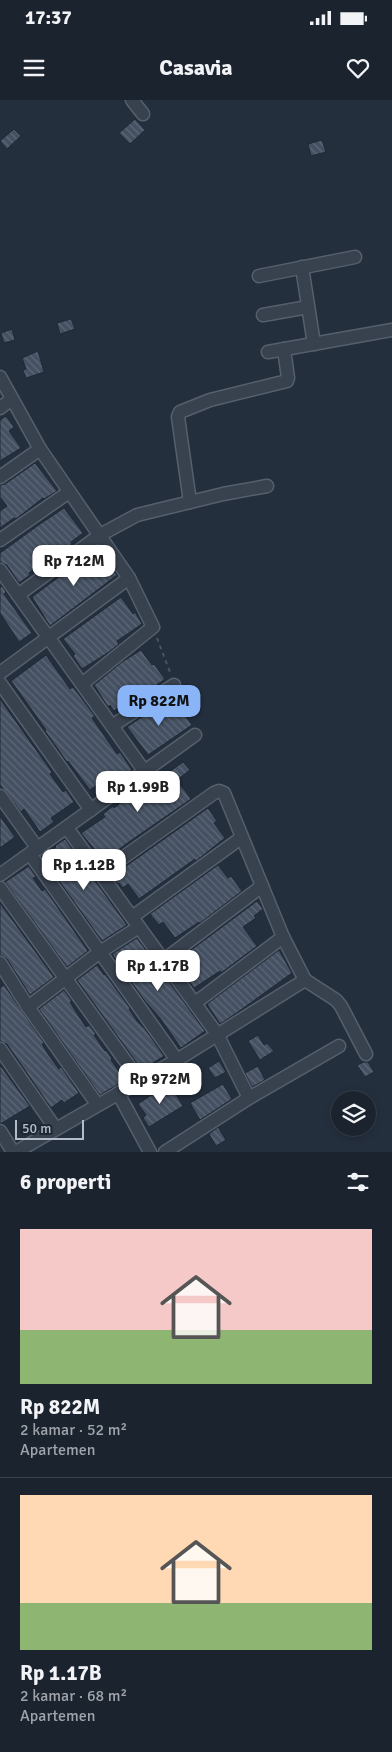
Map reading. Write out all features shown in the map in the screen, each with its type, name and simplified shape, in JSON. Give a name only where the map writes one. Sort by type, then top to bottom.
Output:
[{"type":"street","points":[[132,100],[143,114]]},
{"type":"street","points":[[258,276],[355,257]]},
{"type":"street","points":[[302,268],[314,344]]},
{"type":"street","points":[[262,315],[308,307]]},
{"type":"street","points":[[268,352],[392,330]]},
{"type":"street","points":[[190,502],[178,417],[180,412],[210,400],[287,381],[284,349]]},
{"type":"street","points":[[0,377],[40,449],[129,578],[153,627],[82,684]]},
{"type":"street","points":[[0,408],[12,399]]},
{"type":"street","points":[[0,477],[40,449]]},
{"type":"street","points":[[18,596],[100,535],[137,515],[267,486]]},
{"type":"street","points":[[0,540],[69,492]]},
{"type":"street","points":[[0,570],[145,772]]},
{"type":"street","points":[[0,673],[129,578]]},
{"type":"street","points":[[0,683],[91,810]]},
{"type":"street","points":[[112,726],[174,684]]},
{"type":"street","points":[[0,875],[195,735]]},
{"type":"street","points":[[100,874],[214,793],[219,791],[224,793],[283,937],[305,980],[342,1006],[366,1054]]},
{"type":"street","points":[[0,796],[34,852],[100,952],[177,1060]]},
{"type":"street","points":[[67,828],[217,1034],[248,1098]]},
{"type":"street","points":[[28,1007],[242,838]]},
{"type":"street","points":[[164,960],[262,886]]},
{"type":"street","points":[[0,888],[140,1080]]},
{"type":"street","points":[[195,1003],[283,937]]},
{"type":"street","points":[[0,963],[28,1007],[97,1104]]},
{"type":"street","points":[[0,1131],[15,1152],[177,1060],[305,980]]},
{"type":"street","points":[[165,1152],[248,1098],[338,1046]]},
{"type":"street","points":[[0,1048],[56,1128]]},
{"type":"street","points":[[118,1093],[150,1152]]},
{"type":"path","points":[[153,627],[174,684]]},
{"type":"building","points":[[135,119],[145,130],[130,144],[119,133]]},
{"type":"building","points":[[14,129],[21,136],[7,149],[0,141]]},
{"type":"building","points":[[322,140],[326,152],[311,156],[308,144]]},
{"type":"building","points":[[71,319],[75,329],[60,334],[57,323]]},
{"type":"building","points":[[12,329],[15,340],[4,343],[1,333]]},
{"type":"building","points":[[38,351],[44,372],[26,378],[23,370],[26,369],[22,358]]},
{"type":"building","points":[[6,416],[14,427],[9,431],[21,448],[0,461],[0,420]]},
{"type":"building","points":[[35,463],[57,491],[43,498],[16,519],[14,518],[0,528],[0,511],[7,506],[0,497],[0,485],[5,484]]},
{"type":"building","points":[[64,508],[83,533],[71,542],[72,544],[42,563],[19,583],[7,565],[0,562],[0,553]]},
{"type":"building","points":[[95,550],[106,564],[108,562],[117,575],[50,626],[32,597]]},
{"type":"building","points":[[2,586],[6,592],[4,594],[32,633],[19,642],[0,613],[0,588]]},
{"type":"building","points":[[121,597],[133,614],[135,612],[142,624],[117,641],[119,644],[109,652],[82,669],[73,656],[75,654],[63,639]]},
{"type":"building","points":[[141,650],[165,679],[151,689],[150,686],[126,705],[125,703],[114,711],[110,705],[108,707],[94,685],[122,662]]},
{"type":"building","points":[[46,655],[70,689],[73,687],[95,716],[92,718],[117,754],[120,752],[132,770],[114,783],[109,777],[90,790],[67,762],[11,681]]},
{"type":"building","points":[[0,699],[52,772],[50,774],[63,792],[66,790],[74,802],[51,818],[54,822],[40,832],[24,809],[21,812],[0,785]]},
{"type":"building","points":[[165,701],[175,715],[182,710],[192,725],[148,755],[127,727]]},
{"type":"building","points":[[183,762],[190,770],[177,780],[191,799],[104,861],[81,833],[105,817],[103,814],[113,806],[114,808],[128,797],[129,799]]},
{"type":"building","points":[[208,808],[217,821],[214,823],[225,838],[196,861],[195,859],[139,899],[128,884],[123,888],[118,884],[112,876]]},
{"type":"building","points":[[0,816],[15,837],[0,848]]},
{"type":"building","points":[[65,839],[127,925],[102,941],[42,857]]},
{"type":"building","points":[[218,865],[228,878],[231,876],[242,891],[200,923],[175,938],[163,922],[159,925],[150,914]]},
{"type":"building","points":[[29,866],[36,877],[33,878],[42,891],[45,889],[88,951],[67,967],[5,882]]},
{"type":"building","points":[[257,901],[263,909],[254,916],[256,918],[243,927],[257,946],[221,973],[220,971],[194,988],[175,962]]},
{"type":"building","points":[[0,903],[54,977],[30,995],[7,959],[0,955]]},
{"type":"building","points":[[137,938],[205,1031],[181,1048],[112,954]]},
{"type":"building","points":[[279,950],[292,973],[220,1024],[207,1004]]},
{"type":"building","points":[[97,965],[164,1056],[142,1070],[77,980]]},
{"type":"building","points":[[4,985],[44,1043],[42,1044],[48,1054],[59,1069],[61,1067],[79,1093],[64,1103],[62,1100],[51,1108],[7,1044],[0,1041],[0,988]]},
{"type":"building","points":[[64,990],[86,1027],[89,1025],[96,1034],[94,1035],[125,1080],[100,1095],[39,1009]]},
{"type":"building","points":[[258,1035],[264,1045],[267,1043],[274,1051],[260,1060],[248,1041]]},
{"type":"building","points":[[219,1061],[226,1072],[215,1078],[208,1068]]},
{"type":"building","points":[[368,1062],[374,1072],[365,1077],[357,1065]]},
{"type":"building","points":[[0,1065],[30,1106],[2,1123],[0,1123]]},
{"type":"building","points":[[258,1066],[265,1080],[252,1087],[245,1073]]},
{"type":"building","points":[[169,1083],[183,1106],[149,1127],[143,1118],[146,1115],[138,1104]]},
{"type":"building","points":[[223,1084],[232,1099],[200,1120],[190,1103]]},
{"type":"building","points":[[218,1127],[226,1140],[216,1146],[209,1134]]}]
